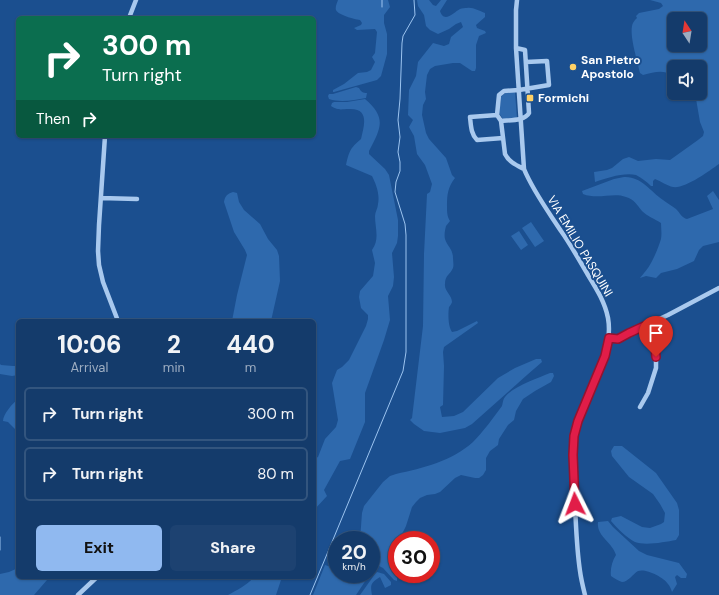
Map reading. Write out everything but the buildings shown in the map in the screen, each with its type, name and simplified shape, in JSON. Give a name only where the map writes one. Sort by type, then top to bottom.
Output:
[{"type":"street","points":[[131,16],[136,0]]},
{"type":"street","name":"VIA EMILIO PASQUINI","points":[[517,0],[516,48],[524,169],[539,199],[562,233],[602,300],[608,317],[609,338],[605,356],[578,421],[573,447],[576,532],[580,570],[585,595]]},
{"type":"street","points":[[501,121],[520,119],[528,116],[529,113],[525,50],[516,48]]},
{"type":"street","points":[[524,169],[513,164],[507,159],[501,121],[497,115],[500,95],[504,91],[519,90],[549,84],[547,61],[526,62]]},
{"type":"street","points":[[497,115],[470,117],[472,134],[478,140],[503,138]]},
{"type":"street","points":[[105,138],[98,251],[103,282],[117,319]]},
{"type":"street","points":[[101,198],[137,199]]},
{"type":"street","points":[[609,338],[618,339],[698,300],[719,288]]},
{"type":"street","points":[[640,408],[648,393],[656,368],[653,330],[651,323]]},
{"type":"street","points":[[78,595],[96,579]]},
{"type":"shaded area","points":[[338,0],[388,0],[390,7],[384,15],[384,23],[387,34],[387,54],[381,76],[377,80],[333,92],[333,90],[344,84],[358,73],[371,70],[375,62],[372,57],[375,53],[377,32],[375,29],[357,30],[354,28],[362,23],[360,20],[337,12],[336,8]]},
{"type":"shaded area","points":[[417,0],[429,0],[436,6],[441,0],[447,0],[440,11],[444,17],[447,17],[464,8],[472,8],[485,13],[485,17],[476,25],[477,28],[485,31],[486,33],[479,36],[476,45],[475,71],[472,71],[460,63],[435,66],[430,69],[427,75],[425,92],[426,99],[423,105],[422,115],[426,133],[429,139],[446,158],[452,175],[455,178],[449,188],[447,212],[450,221],[446,226],[445,234],[446,241],[453,255],[453,268],[445,281],[446,289],[452,302],[449,307],[450,327],[452,332],[477,321],[478,323],[444,347],[443,405],[440,407],[442,417],[454,416],[463,412],[498,378],[515,368],[536,359],[541,359],[542,362],[472,424],[465,428],[440,433],[424,431],[410,420],[412,418],[423,326],[427,194],[430,192],[432,184],[425,165],[417,154],[414,136],[409,127],[413,120],[408,115],[409,90],[416,76],[418,62],[433,43],[444,46],[449,44],[451,37],[463,27],[461,22],[438,34],[430,30],[426,26],[424,15],[418,6]]},
{"type":"shaded area","points":[[650,0],[719,0],[719,164],[697,179],[678,187],[673,187],[655,179],[653,181],[653,186],[651,186],[640,177],[632,174],[616,176],[595,182],[594,172],[612,168],[623,159],[629,157],[638,161],[656,159],[670,160],[703,136],[704,132],[700,122],[696,100],[707,100],[707,60],[667,60],[667,72],[655,72],[643,75],[640,73],[632,40],[633,23],[639,13],[659,9],[663,6],[661,3]]},
{"type":"shaded area","points":[[356,87],[362,92],[367,93],[366,98],[343,101],[329,99],[329,94]]},
{"type":"shaded area","points":[[515,92],[517,118],[503,119],[499,113],[501,97],[505,93]]},
{"type":"shaded area","points":[[365,99],[377,112],[380,124],[377,136],[369,151],[369,154],[385,169],[389,175],[398,220],[398,236],[397,243],[392,253],[394,277],[393,286],[388,296],[390,320],[365,393],[365,422],[350,459],[340,461],[324,490],[327,496],[316,508],[316,458],[318,457],[325,439],[336,427],[338,420],[332,383],[337,370],[349,360],[366,326],[368,315],[361,308],[359,297],[360,291],[373,276],[375,263],[372,250],[376,242],[375,213],[378,206],[378,197],[375,182],[372,176],[346,165],[350,150],[361,139],[364,124],[363,115],[356,109],[338,109],[331,106],[334,102],[347,102]]},
{"type":"shaded area","points":[[630,177],[640,181],[687,219],[713,209],[707,196],[713,191],[719,200],[719,242],[703,246],[699,250],[694,261],[677,269],[661,273],[656,278],[646,276],[640,278],[649,266],[658,248],[661,239],[661,223],[644,213],[635,202],[629,198],[616,195],[589,196],[583,194],[582,191],[614,179]]},
{"type":"shaded area","points":[[233,192],[237,193],[239,202],[244,210],[260,224],[268,239],[277,250],[279,256],[280,281],[271,319],[232,319],[247,255],[234,232],[224,202],[225,198]]},
{"type":"shaded area","points":[[531,222],[544,241],[535,247],[522,228]]},
{"type":"shaded area","points":[[519,231],[528,245],[521,250],[511,236]]},
{"type":"shaded area","points":[[0,364],[16,366],[16,375],[0,374]]},
{"type":"shaded area","points":[[550,373],[553,373],[554,376],[551,382],[523,399],[516,411],[514,420],[508,425],[499,439],[498,445],[490,451],[486,458],[486,470],[483,475],[479,478],[475,478],[461,475],[455,478],[440,492],[420,498],[412,507],[404,531],[388,531],[388,573],[380,566],[380,531],[361,531],[364,506],[383,482],[390,476],[437,463],[465,449],[481,434],[502,406],[508,393],[526,383]]},
{"type":"shaded area","points":[[16,401],[16,430],[8,422],[3,421],[6,412]]},
{"type":"shaded area","points":[[614,446],[622,446],[656,473],[677,503],[679,510],[679,535],[676,540],[649,544],[635,542],[622,533],[611,521],[612,518],[621,516],[642,527],[650,528],[664,522],[665,513],[653,494],[629,477],[612,456],[611,451]]},
{"type":"shaded area","points":[[608,521],[639,551],[647,555],[679,563],[687,574],[686,578],[681,578],[677,575],[675,577],[677,584],[672,592],[666,581],[645,571],[638,571],[624,582],[611,576],[613,560],[616,555],[598,527],[598,522]]},
{"type":"shaded area","points":[[325,565],[328,566],[328,583],[364,583],[356,595],[313,595]]},
{"type":"shaded area","points":[[16,569],[16,579],[48,579],[34,595],[0,595],[0,574]]},
{"type":"shaded area","points":[[380,573],[384,574],[388,579],[388,583],[391,583],[391,585],[385,588],[380,577]]},
{"type":"shaded area","points":[[281,579],[276,595],[228,595],[251,580]]},
{"type":"shaded area","points":[[369,583],[373,583],[371,588],[372,595],[360,595]]},
{"type":"waterway","points":[[382,0],[382,7]]},
{"type":"waterway","points":[[310,595],[403,371],[406,352],[406,235],[405,224],[395,192],[396,182],[400,171],[398,152],[400,137],[398,120],[402,43],[403,36],[415,15],[414,0]]},
{"type":"waterway","points":[[0,537],[0,550]]},
{"type":"place","name":"San Pietro Apostolo","points":[[573,67]]},
{"type":"place","name":"Formichi","points":[[530,98]]},
{"type":"route","points":[[575,504],[573,455],[574,436],[578,421],[605,356],[609,338],[621,338],[651,323],[656,357]]}]
